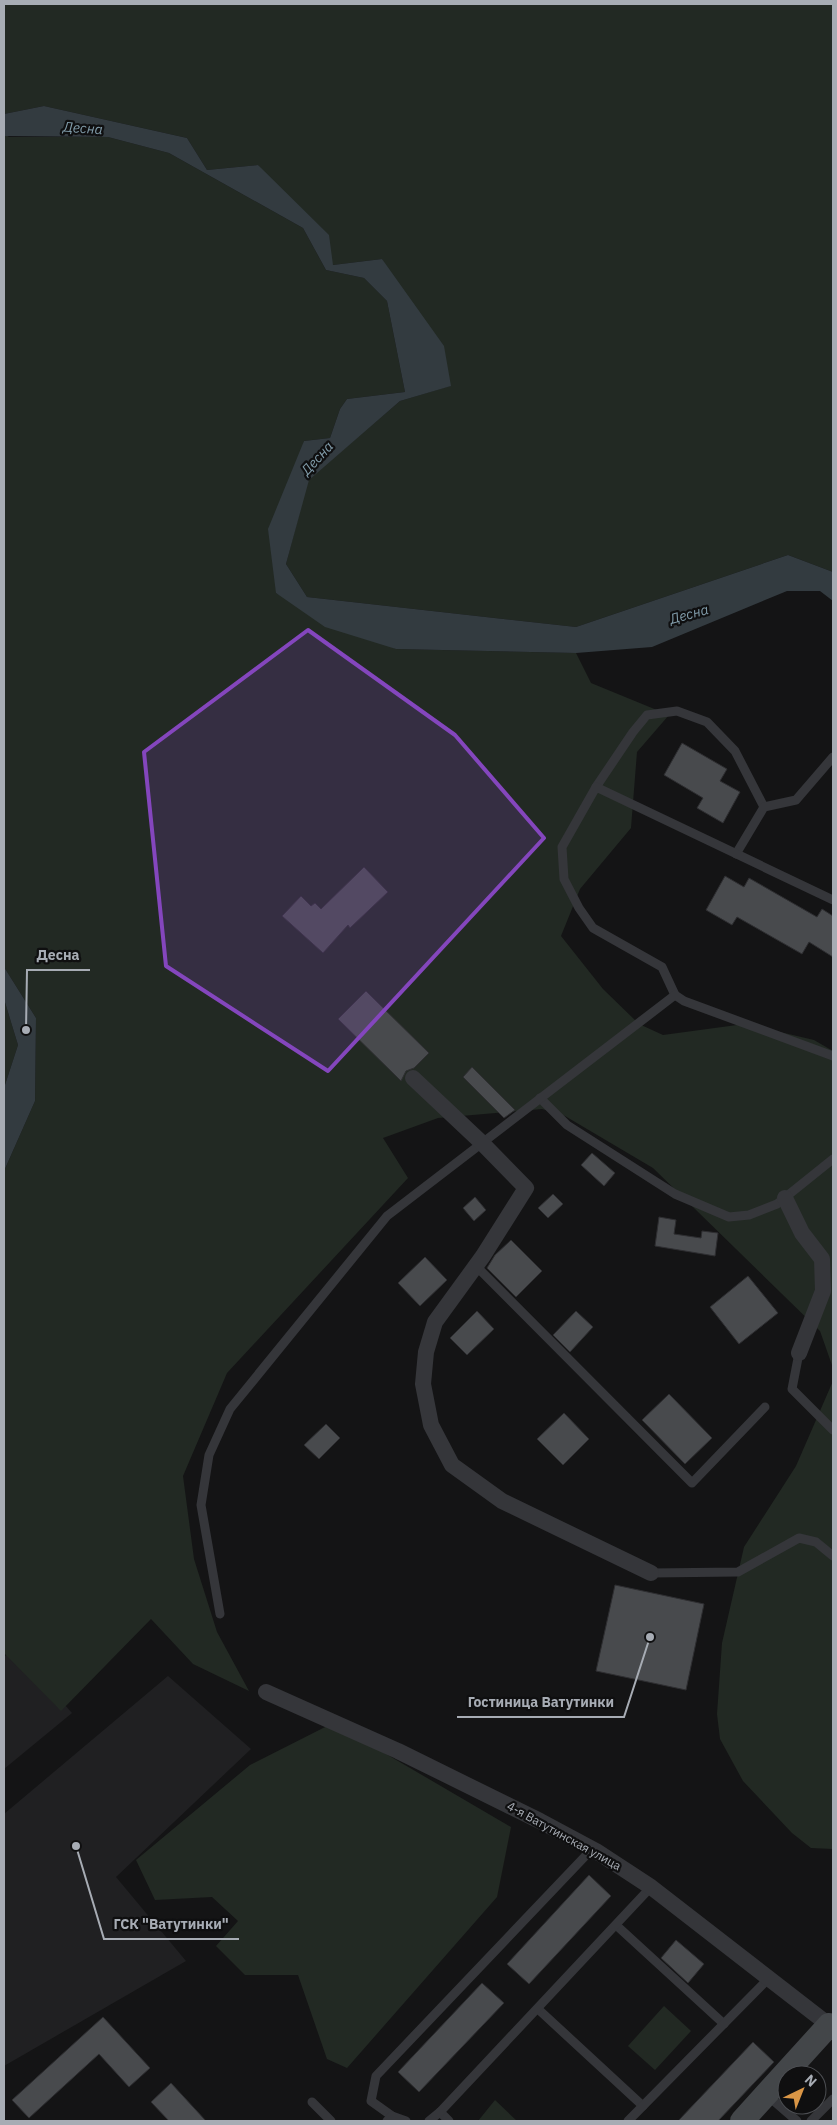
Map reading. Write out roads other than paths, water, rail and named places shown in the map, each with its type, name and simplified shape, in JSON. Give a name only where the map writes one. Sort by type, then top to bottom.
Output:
[{"type":"street","points":[[413,1078],[482,1143],[526,1188],[476,1266],[435,1322],[426,1352],[423,1384],[431,1425],[452,1465],[502,1501],[652,1573]]},
{"type":"street","points":[[785,1198],[802,1233],[822,1259],[823,1291],[799,1353]]},
{"type":"street","name":"4-я Ватутинская улица","points":[[266,1692],[398,1751],[540,1821],[592,1849],[651,1887],[831,2027]]},
{"type":"street","points":[[742,2121],[831,2027]]},
{"type":"lane","points":[[764,807],[735,751],[707,722],[678,710],[647,715],[633,732],[596,787],[562,847],[564,879],[579,908],[593,928],[662,967],[675,995],[684,1001],[833,1056]]},
{"type":"lane","points":[[736,854],[764,807],[796,800],[833,757]]},
{"type":"lane","points":[[596,787],[833,900]]},
{"type":"lane","points":[[220,1614],[202,1505],[209,1455],[230,1409],[387,1216],[675,995]]},
{"type":"lane","points":[[540,1098],[567,1126],[675,1194],[729,1217],[749,1215],[777,1204],[833,1159]]},
{"type":"lane","points":[[476,1266],[692,1483],[765,1407]]},
{"type":"lane","points":[[799,1353],[792,1388],[833,1430]]},
{"type":"lane","points":[[652,1573],[738,1572],[800,1538],[816,1542],[833,1556]]},
{"type":"lane","points":[[406,2121],[389,2119],[371,2101],[376,2076],[592,1849]]},
{"type":"lane","points":[[429,2121],[440,2112],[538,2009],[651,1887]]},
{"type":"lane","points":[[616,1925],[724,2024]]},
{"type":"lane","points":[[628,2121],[768,1979]]},
{"type":"lane","points":[[538,2009],[642,2106]]},
{"type":"lane","points":[[767,2094],[797,2121]]},
{"type":"lane","points":[[811,2121],[833,2099]]},
{"type":"lane","points":[[312,2102],[332,2121]]},
{"type":"lane","points":[[440,2112],[449,2121]]},
{"type":"water","points":[[44,106],[187,138],[207,170],[258,165],[329,235],[333,265],[382,259],[444,346],[451,386],[400,401],[309,480],[286,564],[307,597],[576,627],[788,555],[833,572],[833,601],[820,591],[787,591],[652,647],[576,653],[396,649],[325,627],[276,593],[268,529],[304,441],[330,438],[340,409],[347,399],[405,392],[387,301],[364,278],[326,270],[303,228],[169,153],[108,137],[4,136],[4,114]]},
{"type":"water","points":[[4,967],[36,1018],[35,1101],[4,1171],[4,1088],[18,1045],[4,999]]},
{"type":"place","name":"Десна","points":[[26,1030]]},
{"type":"place","name":"Гостиница Ватутинки","points":[[650,1637]]},
{"type":"place","name":"ГСК \"Ватутинки\"","points":[[76,1846]]}]
